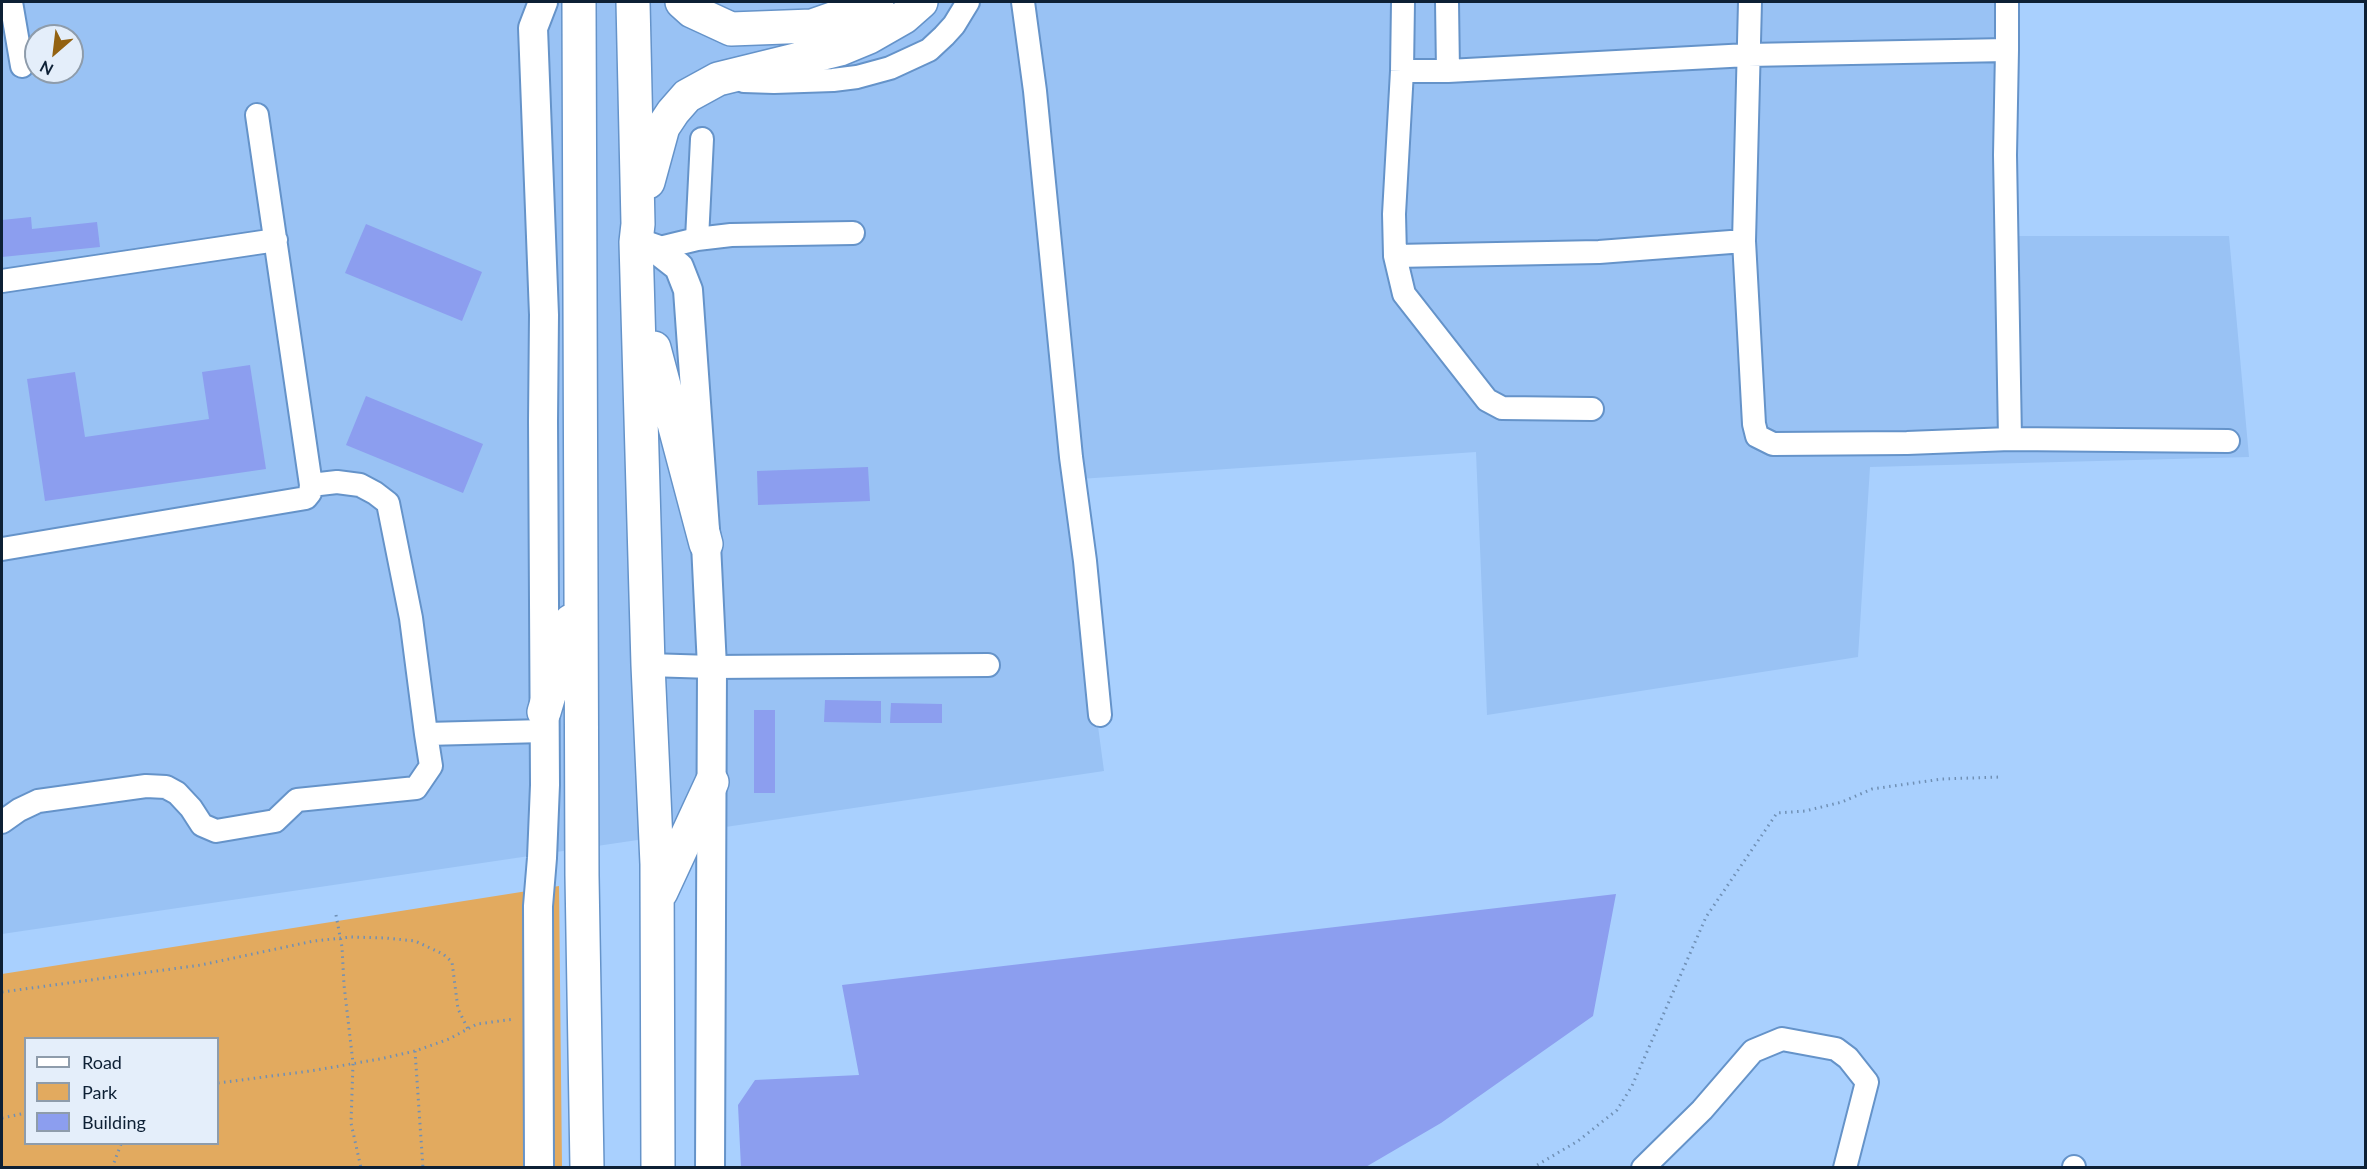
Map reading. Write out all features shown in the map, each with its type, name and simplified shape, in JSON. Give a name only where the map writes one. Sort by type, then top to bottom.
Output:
[{"type":"highway","points":[[565,2],[567,50],[579,85]]},
{"type":"highway","points":[[579,2],[580,591],[587,1167]]},
{"type":"highway","points":[[633,2],[643,238]]},
{"type":"highway","points":[[682,2],[692,11],[731,29],[812,26],[877,2]]},
{"type":"highway","points":[[658,1167],[657,864],[648,665],[639,296],[643,238],[656,147],[663,126],[673,111],[687,96],[718,79],[840,49],[887,27],[904,17],[921,2]]},
{"type":"highway","points":[[639,296],[706,544]]},
{"type":"highway","points":[[544,721],[580,591]]},
{"type":"highway","points":[[657,902],[712,782]]},
{"type":"main road","points":[[538,1167],[538,906],[542,858],[544,721],[544,315],[533,28],[543,2]]},
{"type":"main road","points":[[643,238],[679,267],[688,290],[706,544],[712,667],[710,1167]]},
{"type":"street","points":[[11,2],[21,66]]},
{"type":"street","points":[[718,79],[808,82],[876,73],[929,50],[954,25],[968,2]]},
{"type":"street","points":[[1023,2],[1035,91],[1071,457],[1085,561],[1100,715]]},
{"type":"street","points":[[1403,2],[1402,71],[1394,214],[1395,256],[1404,294],[1487,400],[1502,408],[1592,409]]},
{"type":"street","points":[[1447,2],[1448,71]]},
{"type":"street","points":[[1750,2],[1744,242],[1754,424],[1757,436],[1773,444],[1907,443],[2010,439],[2229,441]]},
{"type":"street","points":[[2007,2],[2005,155],[2010,439]]},
{"type":"street","points":[[1402,71],[1448,71],[1748,55],[2007,50]]},
{"type":"street","points":[[2,549],[306,498],[310,493],[311,485],[257,115]]},
{"type":"street","points":[[697,239],[702,139]]},
{"type":"street","points":[[643,238],[697,239],[731,235],[854,233]]},
{"type":"street","points":[[2,281],[276,240]]},
{"type":"street","points":[[1395,256],[1599,252],[1744,242]]},
{"type":"street","points":[[2,822],[38,801],[146,786],[166,787],[177,793],[192,808],[202,825],[216,831],[275,821],[297,800],[416,788],[431,766],[411,618],[388,503],[360,485],[337,482],[311,485]]},
{"type":"street","points":[[648,665],[712,667],[988,665]]},
{"type":"street","points":[[426,734],[544,721]]},
{"type":"street","points":[[1643,1167],[1702,1110],[1753,1051],[1782,1040],[1836,1049],[1848,1059],[1867,1082],[1845,1167]]},
{"type":"path","points":[[1532,1167],[1578,1141],[1617,1110],[1632,1086],[1706,917],[1777,813],[1805,811],[1842,802],[1872,789],[1942,779],[2001,777]]},
{"type":"path","points":[[336,915],[353,1063],[351,1123],[361,1167]]},
{"type":"path","points":[[2,992],[201,964],[314,941],[340,938],[386,938],[415,941],[443,954],[452,962],[458,1009],[468,1029]]},
{"type":"path","points":[[219,1083],[353,1063],[415,1051],[449,1039],[477,1024],[537,1016]]},
{"type":"path","points":[[415,1051],[423,1167]]},
{"type":"path","points":[[2,1118],[24,1113]]},
{"type":"path","points":[[112,1167],[120,1145]]},
{"type":"shaded area","points":[[2,2],[2013,2],[2016,236],[2229,236],[2249,457],[1870,467],[1858,657],[1487,715],[1476,452],[1065,480],[1104,771],[2,934]]},
{"type":"green space","points":[[559,886],[562,1167],[2,1168],[2,974]]},
{"type":"building","points":[[31,217],[32,229],[97,222],[100,247],[2,257],[2,220]]},
{"type":"building","points":[[366,224],[482,272],[462,321],[345,273]]},
{"type":"building","points":[[250,365],[266,469],[45,501],[27,379],[75,372],[85,437],[209,419],[202,372]]},
{"type":"building","points":[[366,396],[483,444],[463,493],[346,445]]},
{"type":"building","points":[[868,467],[870,501],[758,505],[757,471]]},
{"type":"building","points":[[825,700],[881,701],[881,723],[824,722]]},
{"type":"building","points":[[891,703],[942,704],[942,723],[890,723]]},
{"type":"building","points":[[754,710],[775,710],[775,793],[754,793]]},
{"type":"building","points":[[1616,894],[1593,1016],[1441,1123],[1364,1168],[741,1168],[738,1105],[755,1080],[859,1075],[842,985]]}]
